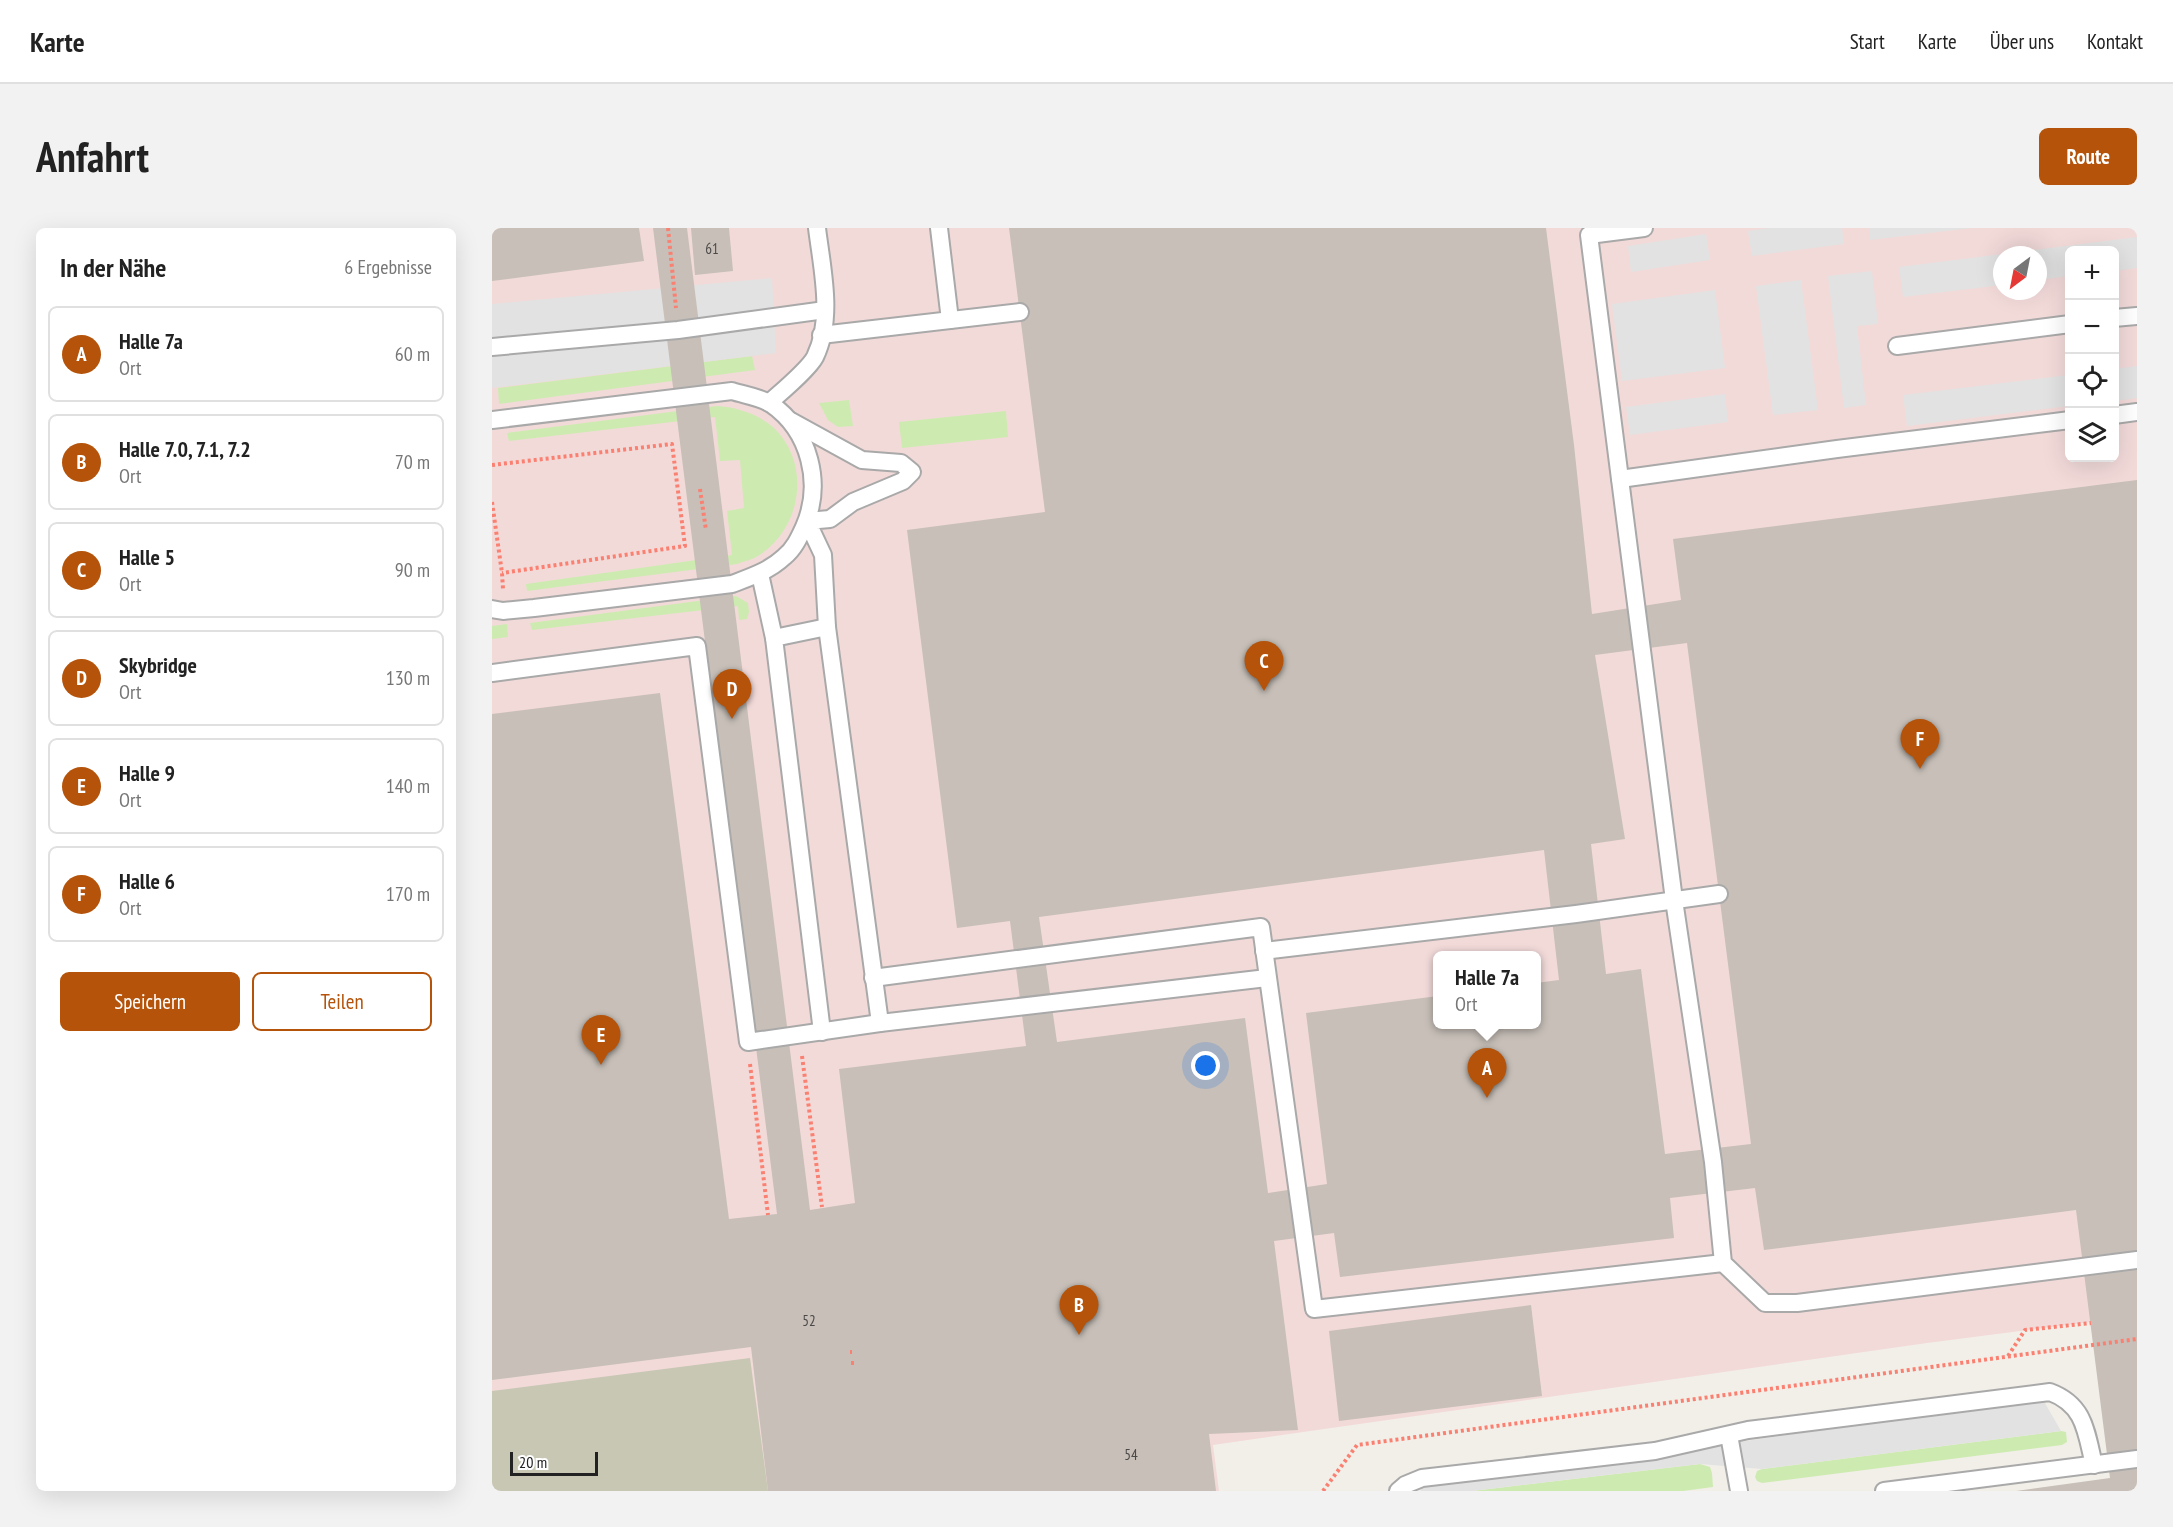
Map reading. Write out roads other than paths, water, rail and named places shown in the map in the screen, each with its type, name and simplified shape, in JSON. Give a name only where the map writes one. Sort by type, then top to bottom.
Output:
[{"type":"lane","points":[[769,403],[814,358],[821,335],[825,298],[817,228]]},
{"type":"lane","points":[[939,228],[950,320]]},
{"type":"lane","points":[[1644,228],[1589,235],[1674,900],[1713,1161],[1724,1263],[1765,1303],[1797,1303],[2137,1260]]},
{"type":"lane","points":[[492,347],[678,330],[825,310]]},
{"type":"lane","points":[[821,335],[1020,312]]},
{"type":"lane","points":[[2119,318],[2137,316]]},
{"type":"lane","points":[[1897,346],[2065,325]]},
{"type":"lane","points":[[492,420],[732,391],[769,403],[788,419],[862,460],[901,463],[912,472],[903,481],[853,502],[830,519],[807,521]]},
{"type":"lane","points":[[2119,414],[2137,412]]},
{"type":"lane","points":[[497,610],[732,584],[760,574],[786,556],[799,539],[813,503],[812,470],[803,442],[788,419]]},
{"type":"lane","points":[[1620,479],[1837,448],[2065,421]]},
{"type":"lane","points":[[807,521],[823,555],[827,627],[880,1023]]},
{"type":"lane","points":[[760,574],[774,638],[822,1032]]},
{"type":"lane","points":[[774,638],[827,627]]},
{"type":"lane","points":[[492,673],[697,646],[748,1042],[880,1023],[1267,978]]},
{"type":"lane","points":[[1264,951],[1576,914],[1719,894]]},
{"type":"lane","points":[[873,978],[1262,927],[1267,978],[1314,1309],[1724,1263]]},
{"type":"lane","points":[[1398,1491],[1405,1485],[1422,1478],[1655,1451],[1782,1426],[2050,1392],[2063,1397],[2084,1420],[2094,1465]]},
{"type":"lane","points":[[1729,1435],[1739,1491]]},
{"type":"lane","points":[[1884,1491],[2137,1459]]},
{"type":"place","name":"Halle 5","points":[[1264,691]]},
{"type":"place","name":"Skybridge","points":[[732,719]]},
{"type":"place","name":"Halle 6","points":[[1920,769]]},
{"type":"place","name":"Halle 9","points":[[601,1065]]},
{"type":"place","name":"Halle 7a","points":[[1487,1098]]},
{"type":"place","name":"Halle 7.0, 7.1, 7.2","points":[[1079,1335]]}]
